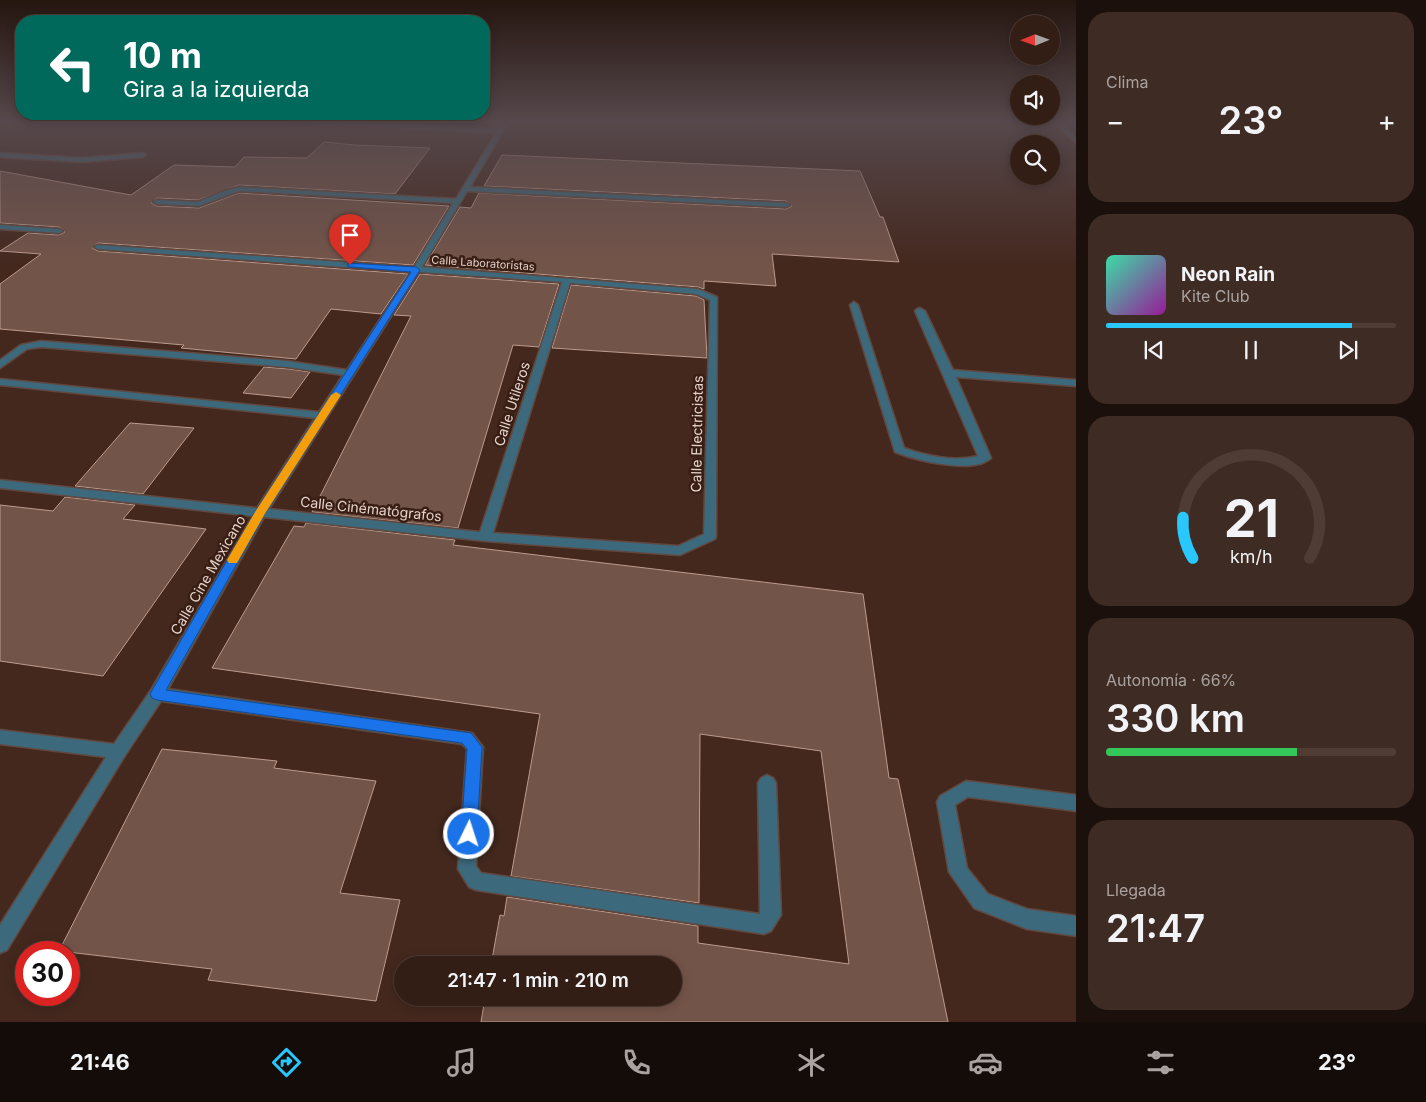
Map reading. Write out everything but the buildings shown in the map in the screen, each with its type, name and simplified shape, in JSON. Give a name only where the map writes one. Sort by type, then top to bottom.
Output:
[{"type":"street","name":"Calle Cine Mexicano","points":[[0,943],[118,752],[157,694],[261,512],[416,270],[478,169]]},
{"type":"street","points":[[157,202],[199,204],[226,192],[239,189],[786,205]]},
{"type":"street","points":[[0,227],[59,230]]},
{"type":"street","points":[[0,237],[14,228]]},
{"type":"street","name":"Calle Laboratoristas","points":[[98,247],[567,280],[698,292],[714,299]]},
{"type":"street","name":"Calle Utileros","points":[[485,537],[567,280]]},
{"type":"street","name":"Calle Electricistas","points":[[680,551],[710,536],[714,299]]},
{"type":"street","points":[[854,305],[899,450],[911,456],[978,462],[985,458],[920,311]]},
{"type":"street","points":[[0,365],[24,347],[41,344],[286,364],[349,373]]},
{"type":"street","points":[[949,373],[1076,383]]},
{"type":"street","points":[[0,382],[323,416]]},
{"type":"street","name":"Calle Cinématógrafos","points":[[0,484],[485,537],[680,551]]},
{"type":"street","points":[[157,694],[466,738],[475,747],[467,869],[476,881],[764,924],[772,915],[767,783]]},
{"type":"street","points":[[0,736],[118,752]]},
{"type":"street","points":[[1076,803],[966,789],[946,802],[958,872],[981,901],[1027,919],[1076,926]]},
{"type":"slow traffic","points":[[233,560],[261,512],[336,395]]},
{"type":"route","points":[[350,265],[416,270],[261,512],[157,694],[202,702],[466,738],[475,747],[469,834]]}]
